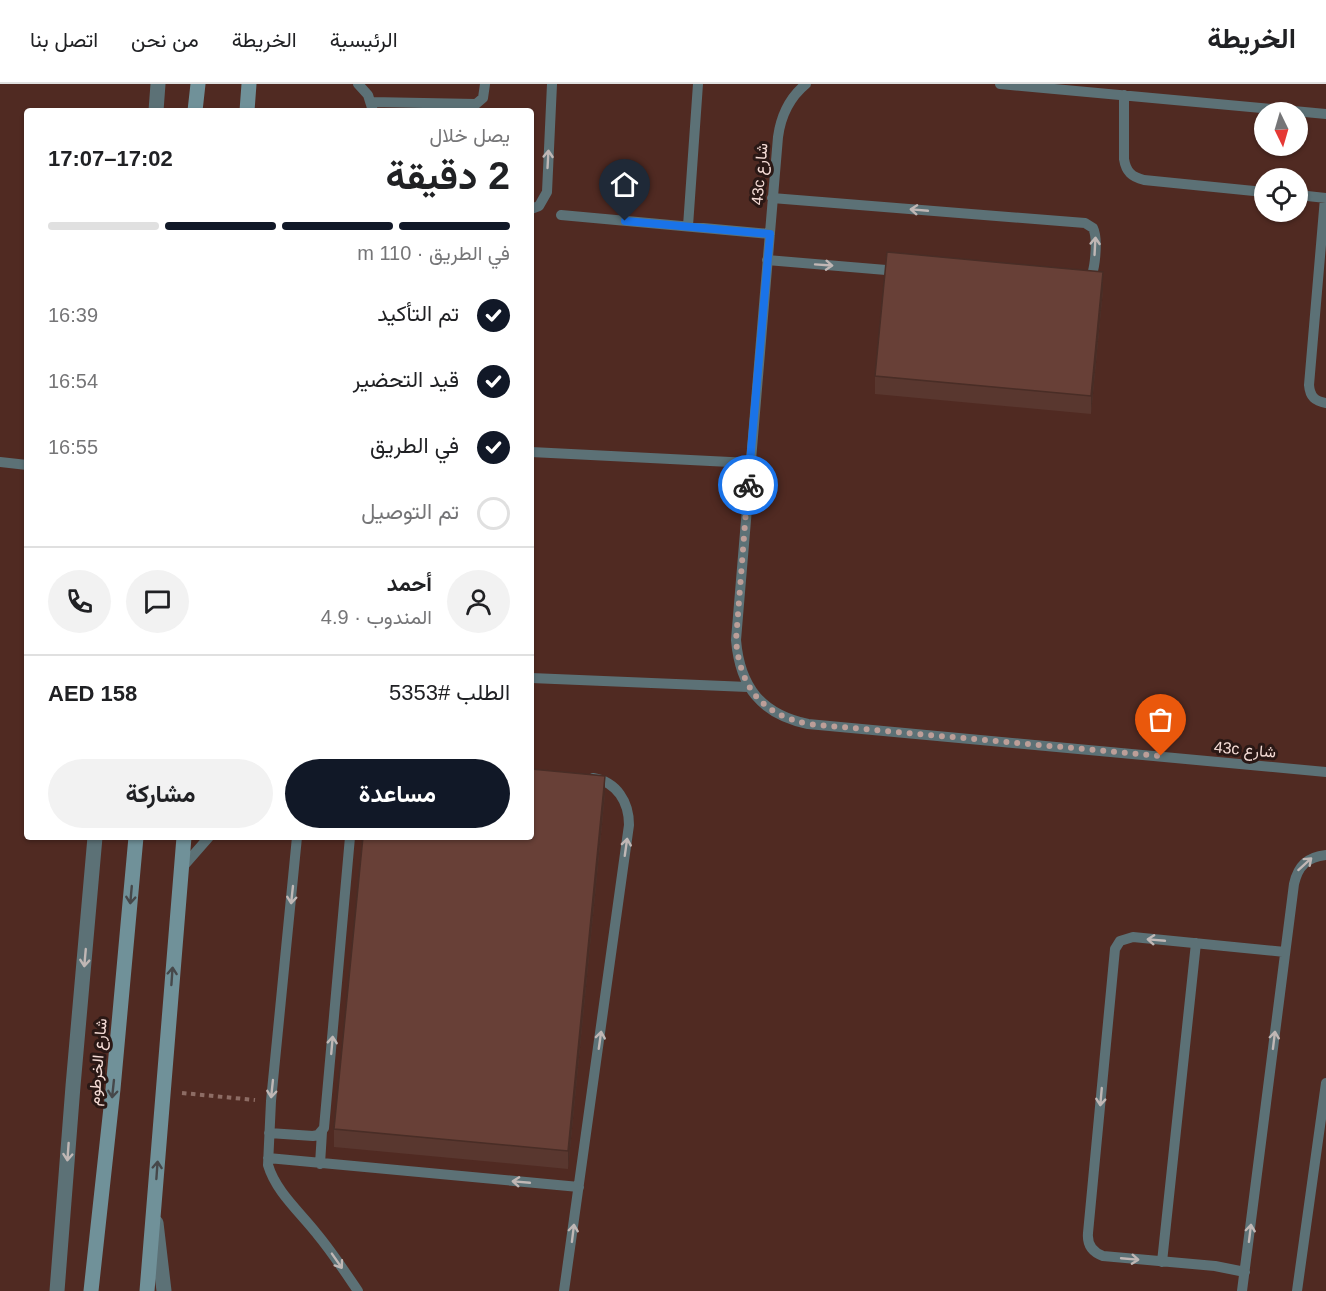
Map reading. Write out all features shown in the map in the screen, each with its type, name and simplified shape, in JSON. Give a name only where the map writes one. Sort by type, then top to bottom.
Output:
[{"type":"main road","points":[[195,108],[198,84]]},
{"type":"main road","points":[[247,108],[249,84]]},
{"type":"main road","name":"شارع الخرطوم","points":[[91,1291],[136,840]]},
{"type":"main road","points":[[147,1291],[184,840]]},
{"type":"street","points":[[156,108],[158,84]]},
{"type":"street","points":[[57,1291],[96,840]]},
{"type":"street","points":[[154,1209],[164,1291]]},
{"type":"lane","points":[[358,84],[372,106],[465,107],[480,102],[485,94],[485,84]]},
{"type":"lane","points":[[534,208],[539,206],[547,192],[552,84]]},
{"type":"lane","points":[[688,226],[698,84]]},
{"type":"lane","name":"43c شارع","points":[[806,84],[794,95],[780,122],[772,198],[736,640],[737,658],[748,687],[775,713],[808,724],[1326,771]]},
{"type":"lane","points":[[1000,84],[1326,114]]},
{"type":"lane","points":[[1124,95],[1124,159],[1129,174],[1144,180],[1254,191]]},
{"type":"lane","points":[[1308,196],[1325,198],[1309,385],[1313,397],[1317,401],[1326,403]]},
{"type":"lane","points":[[772,198],[1085,223],[1095,232],[1093,275],[1089,282],[1080,284]]},
{"type":"lane","points":[[561,215],[770,234]]},
{"type":"lane","points":[[767,261],[910,272]]},
{"type":"lane","points":[[534,454],[750,463]]},
{"type":"lane","points":[[0,462],[24,465]]},
{"type":"lane","points":[[534,678],[748,687]]},
{"type":"lane","points":[[564,1291],[629,825],[629,811],[624,798],[614,787],[602,780],[576,776]]},
{"type":"lane","points":[[180,869],[206,840]]},
{"type":"lane","points":[[297,840],[268,1158],[275,1183],[319,1235],[358,1291]]},
{"type":"lane","points":[[320,1164],[350,840]]},
{"type":"lane","points":[[1242,1291],[1297,872],[1304,862],[1315,856],[1326,855]]},
{"type":"lane","points":[[1245,1272],[1215,1266],[1102,1256],[1093,1250],[1088,1239],[1115,949],[1120,941],[1128,937],[1285,952]]},
{"type":"lane","points":[[1162,1262],[1196,943]]},
{"type":"lane","points":[[1297,1291],[1320,1166],[1326,1083]]},
{"type":"lane","points":[[269,1133],[313,1136],[322,1132]]},
{"type":"lane","points":[[268,1158],[579,1187]]},
{"type":"building","points":[[887,252],[1103,272],[1091,396],[875,376]]},
{"type":"building","points":[[534,769],[605,776],[568,1151],[334,1129],[363,840],[534,840]]},
{"type":"way so far","points":[[748,485],[736,640],[737,658],[748,687],[775,713],[808,724],[1161,756]]},
{"type":"route","points":[[625,221],[770,234],[748,485]]}]
